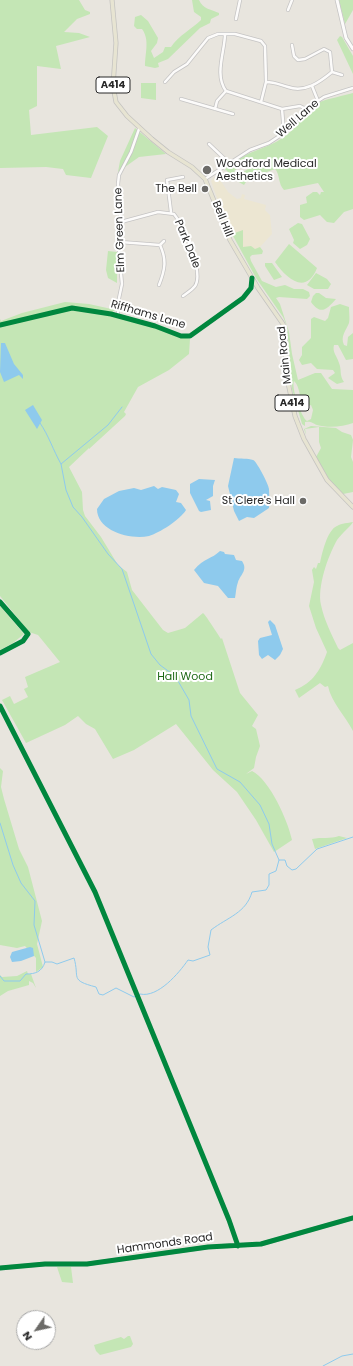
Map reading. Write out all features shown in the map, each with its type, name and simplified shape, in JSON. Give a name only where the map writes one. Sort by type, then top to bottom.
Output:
[{"type":"main road","name":"A414","points":[[112,0],[116,32],[116,57],[113,78],[114,95],[121,110],[139,128]]},
{"type":"main road","name":"Bell Hill","points":[[139,128],[168,152],[200,172],[205,179],[224,228],[258,288]]},
{"type":"main road","name":"Main Road","points":[[258,288],[283,324],[285,334],[286,373],[295,416],[304,439],[327,480],[353,507]]},
{"type":"street","points":[[236,19],[240,0]]},
{"type":"street","points":[[288,10],[292,0]]},
{"type":"street","points":[[337,0],[346,38],[353,49]]},
{"type":"street","points":[[165,82],[174,72],[187,64],[208,38],[218,34],[235,34],[264,44],[265,46],[266,82],[260,102]]},
{"type":"street","points":[[225,34],[225,44],[221,63],[222,81],[226,91]]},
{"type":"street","points":[[292,45],[294,56],[298,60],[305,59],[324,49],[330,52],[332,72]]},
{"type":"street","points":[[266,82],[275,82],[296,88],[312,86],[332,72]]},
{"type":"street","points":[[332,72],[342,75]]},
{"type":"street","points":[[312,86],[318,101]]},
{"type":"street","name":"Well Lane","points":[[205,179],[250,150],[269,144],[284,133],[306,109],[318,101],[328,96],[353,88]]},
{"type":"street","points":[[226,91],[282,109],[300,106],[306,109]]},
{"type":"street","points":[[215,109],[218,101],[226,91]]},
{"type":"street","points":[[181,99],[233,114]]},
{"type":"street","points":[[282,109],[284,133]]},
{"type":"street","name":"Elm Green Lane","points":[[118,316],[118,303],[122,284],[120,242],[121,222],[118,184],[119,175],[131,152],[139,128]]},
{"type":"street","points":[[209,144],[229,163]]},
{"type":"street","name":"Park Dale","points":[[183,177],[167,180],[171,212],[180,221],[196,263],[198,275],[195,286],[183,296]]},
{"type":"street","name":"Park Dale","points":[[121,222],[158,212],[171,212]]},
{"type":"street","points":[[160,245],[164,240]]},
{"type":"street","points":[[120,242],[160,245]]},
{"type":"street","points":[[159,285],[165,269],[165,256],[160,245]]},
{"type":"street","points":[[252,278],[252,288],[258,288]]},
{"type":"street","name":"Riffhams Lane","points":[[0,325],[72,308],[111,314],[155,326],[181,336],[190,336],[243,298],[252,288]]},
{"type":"street","points":[[111,314],[119,311]]},
{"type":"street","points":[[0,602],[28,634],[23,641],[0,653]]},
{"type":"street","name":"Hammonds Road","points":[[0,1268],[45,1264],[87,1264],[208,1248],[261,1244],[353,1218]]},
{"type":"shaded area","points":[[217,175],[228,192],[237,199],[241,198],[242,194],[245,195],[244,199],[266,205],[265,210],[270,215],[272,234],[259,248],[245,253],[231,231],[224,218],[211,181]]},
{"type":"green space","points":[[0,0],[79,0],[85,10],[90,12],[90,14],[77,19],[64,32],[79,33],[90,37],[56,46],[61,69],[37,66],[37,106],[29,110],[31,135],[97,127],[108,136],[91,178],[66,175],[63,169],[46,167],[0,168]]},
{"type":"green space","points":[[192,0],[199,0],[205,7],[219,13],[219,15],[211,19],[210,23],[200,28],[168,59],[158,63],[159,67],[155,68],[145,66],[146,38],[142,29],[137,29],[134,26],[135,17],[141,15],[148,21],[158,38],[157,43],[151,51],[154,58],[163,52],[165,47],[171,47],[178,39],[201,20],[201,17],[194,12]]},
{"type":"green space","points":[[339,0],[353,0],[353,10],[345,24]]},
{"type":"green space","points":[[340,36],[353,56],[353,74],[337,40]]},
{"type":"green space","points":[[141,83],[156,83],[156,100],[141,98]]},
{"type":"green space","points":[[353,93],[353,209],[344,212],[334,223],[327,222],[320,215],[304,220],[300,217],[300,205],[307,203],[306,197],[313,192],[317,192],[320,195],[321,192],[324,192],[318,183],[284,190],[275,169],[248,179],[244,185],[237,181],[239,175],[251,167],[247,162],[234,171],[237,174],[233,177],[226,170],[224,171],[238,159],[272,144],[288,134],[315,105],[328,99]]},
{"type":"green space","points":[[135,128],[166,154],[139,157],[118,172],[120,161]]},
{"type":"green space","points":[[298,223],[302,224],[310,239],[307,245],[300,249],[293,243],[294,240],[289,229]]},
{"type":"green space","points":[[243,230],[243,247],[251,246],[255,249],[260,247],[263,251],[262,254],[252,255],[250,257],[262,281],[276,287],[285,285],[294,289],[303,289],[309,292],[310,296],[307,299],[276,298],[280,304],[289,332],[298,380],[315,373],[321,373],[332,389],[353,390],[353,423],[330,427],[317,425],[311,422],[305,422],[305,426],[302,424],[292,389],[287,326],[283,317],[256,278],[232,234]],"holes":[[[294,381],[296,383],[303,408],[311,405],[313,410],[311,419],[307,421],[299,408],[295,395],[293,384]]]},
{"type":"green space","points":[[289,244],[317,268],[307,281],[302,283],[296,282],[285,274],[275,262]]},
{"type":"green space","points":[[108,251],[117,252],[117,283],[108,278],[106,270]]},
{"type":"green space","points":[[265,263],[272,263],[282,277],[274,280],[265,266]]},
{"type":"green space","points":[[316,273],[327,279],[331,284],[328,289],[314,289],[307,285]]},
{"type":"green space","points":[[316,293],[319,293],[326,298],[336,299],[330,306],[324,310],[321,310],[311,302]]},
{"type":"green space","name":"Hall Wood","points":[[65,302],[89,304],[116,310],[110,313],[190,339],[189,354],[169,370],[138,387],[124,412],[126,414],[125,416],[89,449],[88,448],[69,467],[82,492],[83,510],[85,516],[101,537],[118,565],[127,572],[132,590],[163,630],[168,633],[185,628],[203,613],[221,639],[222,638],[240,693],[258,715],[252,726],[256,729],[260,746],[254,768],[246,774],[252,771],[259,776],[272,792],[287,822],[292,840],[274,852],[256,820],[237,792],[213,770],[176,724],[134,750],[113,759],[95,729],[86,724],[78,716],[65,725],[26,743],[2,700],[10,696],[14,704],[28,697],[24,689],[28,687],[25,677],[60,662],[38,635],[29,632],[0,596],[0,319],[1,321],[22,313]]},
{"type":"green space","points":[[340,304],[349,307],[349,323],[344,334],[343,342],[344,345],[347,346],[348,337],[353,333],[353,359],[346,360],[338,345],[334,345],[334,352],[340,366],[344,382],[337,384],[328,378],[335,373],[333,370],[317,369],[311,363],[302,365],[299,360],[302,355],[302,347],[311,338],[311,319],[314,317],[325,321],[328,318],[331,307]]},
{"type":"green space","points":[[311,426],[336,428],[351,435],[353,440],[351,457],[353,462],[353,492],[343,494],[330,481],[316,457],[321,448],[319,442],[319,427],[305,429],[306,435],[304,429]]},
{"type":"green space","points":[[353,522],[337,540],[330,554],[324,572],[320,598],[324,616],[338,648],[340,650],[353,643],[353,731],[335,704],[328,686],[325,687],[320,683],[299,698],[295,690],[307,684],[316,675],[327,652],[316,628],[309,606],[314,582],[312,570],[314,567],[316,569],[318,563],[320,563],[328,537],[333,528],[341,524]]},
{"type":"green space","points":[[0,606],[24,634],[13,643],[0,650]]},
{"type":"green space","points":[[0,768],[3,771],[1,787],[4,799],[19,849],[28,867],[42,921],[37,944],[43,967],[36,972],[36,958],[25,946],[17,948],[0,945]]},
{"type":"green space","points":[[339,836],[347,838],[315,849],[312,839]]},
{"type":"green space","points":[[27,971],[28,974],[31,974],[36,988],[33,983],[29,981],[29,985],[8,991],[0,996],[0,975],[2,977],[17,976]]},
{"type":"green space","points":[[57,1267],[71,1267],[73,1283],[62,1282]]},
{"type":"green space","points":[[130,1336],[133,1344],[131,1347],[100,1355],[96,1351],[94,1345],[121,1337],[124,1339]]},
{"type":"water","points":[[1,343],[5,343],[14,364],[23,375],[23,379],[19,375],[4,382],[0,372]]},
{"type":"water","points":[[33,405],[42,420],[37,429],[25,410]]},
{"type":"water","points":[[234,458],[255,461],[269,489],[269,508],[254,518],[247,517],[239,521],[234,511],[228,486]]},
{"type":"water","points":[[199,479],[215,480],[213,486],[213,496],[206,500],[210,501],[211,510],[199,511],[190,493],[190,484]]},
{"type":"water","points":[[154,486],[158,489],[162,487],[176,490],[179,494],[176,502],[181,503],[186,510],[174,522],[164,529],[149,536],[133,537],[108,528],[98,517],[97,509],[104,499],[119,491],[134,488],[141,490]]},
{"type":"water","points":[[220,551],[224,552],[225,554],[234,555],[236,560],[242,561],[244,564],[243,572],[237,584],[235,598],[228,598],[218,586],[204,583],[194,570],[201,563]]},
{"type":"water","points":[[270,620],[275,625],[283,649],[275,660],[268,655],[262,659],[259,655],[258,641],[260,638],[272,635],[268,622]]},
{"type":"water","points":[[30,947],[33,948],[34,956],[21,961],[12,962],[10,957],[12,952]]},
{"type":"waterway","points":[[122,407],[108,425],[61,464],[66,490],[73,507],[82,517],[108,554],[122,569],[151,654],[160,665],[171,673],[178,681],[189,700],[191,716],[217,769],[240,782],[260,805],[269,824],[272,844],[279,860]]},
{"type":"waterway","points":[[40,423],[61,464]]},
{"type":"waterway","points":[[0,823],[13,865],[21,883],[35,901],[34,925],[45,962]]},
{"type":"waterway","points":[[0,976],[4,981],[20,981],[26,974],[32,974],[40,970],[45,962],[57,964],[74,958],[77,977],[79,980],[96,987],[99,994],[103,995],[116,988],[134,997],[140,994],[154,992],[174,978],[188,960],[193,961],[210,955],[208,947],[211,930],[241,910],[252,892],[266,890],[269,885],[269,874],[276,871],[279,860],[285,860],[287,866],[292,870],[296,869],[317,849],[353,837]]},
{"type":"waterway","points":[[323,1366],[342,1356],[353,1354]]},
{"type":"cycle path","points":[[0,325],[72,308],[111,314],[155,326],[181,336],[190,336],[243,298],[251,288],[252,278]]},
{"type":"cycle path","points":[[0,602],[28,634],[23,641],[0,653]]},
{"type":"cycle path","points":[[0,706],[95,892],[229,1220],[238,1246]]},
{"type":"cycle path","points":[[0,1268],[45,1264],[87,1264],[208,1247],[261,1244],[353,1218]]},
{"type":"place","name":"Woodford Medical Aesthetics","points":[[207,170]]},
{"type":"place","name":"The Bell","points":[[205,189]]},
{"type":"place","name":"St Clere's Hall","points":[[303,501]]}]
